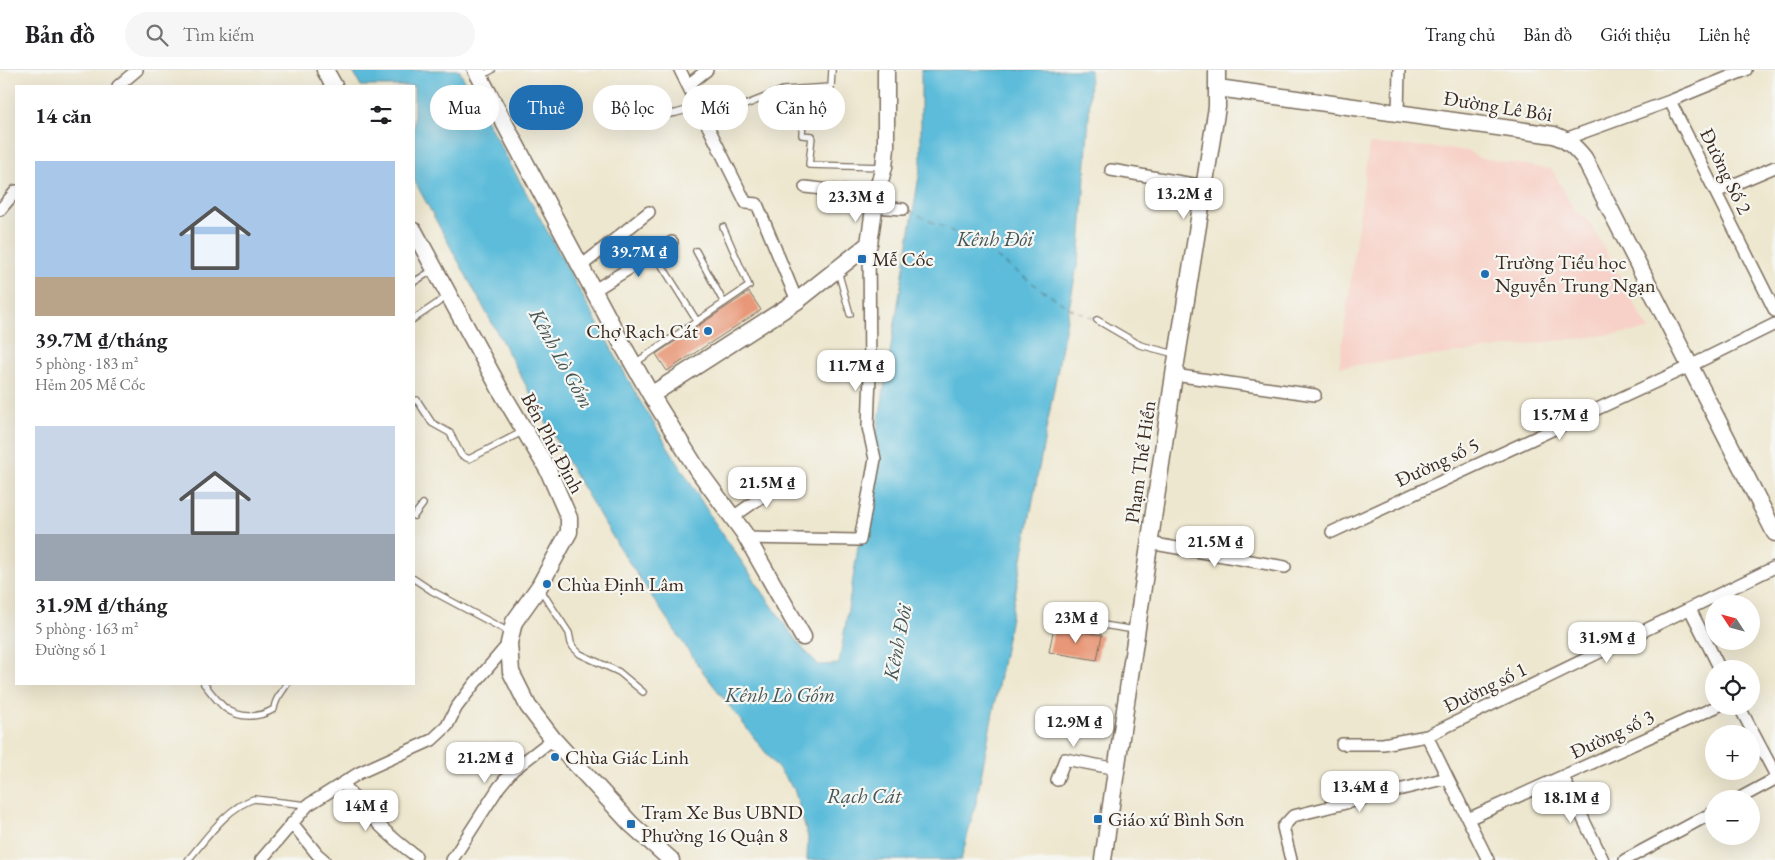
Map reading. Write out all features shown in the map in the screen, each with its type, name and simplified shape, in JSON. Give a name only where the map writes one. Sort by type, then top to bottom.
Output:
[{"type":"street","points":[[126,84],[137,70]]},
{"type":"street","points":[[325,70],[333,85]]},
{"type":"street","points":[[680,70],[688,85],[707,70]]},
{"type":"street","points":[[747,538],[860,540],[875,459],[868,427],[870,375],[869,244],[875,201],[884,166],[886,148],[886,70]]},
{"type":"street","name":"Phạm Thế Hiển","points":[[1103,860],[1118,769],[1177,355],[1217,107],[1217,70]]},
{"type":"street","points":[[1398,114],[1399,70]]},
{"type":"street","points":[[1565,139],[1670,101],[1746,70]]},
{"type":"street","points":[[482,72],[580,267],[633,364],[698,469],[747,538],[803,637]]},
{"type":"street","name":"Đường Lê Bôi","points":[[1218,88],[1479,124],[1565,139],[1584,158],[1775,533]]},
{"type":"street","name":"Đường Số 2","points":[[1670,101],[1775,311]]},
{"type":"street","points":[[710,130],[746,203],[757,204],[798,301]]},
{"type":"street","points":[[1716,192],[1775,166]]},
{"type":"street","points":[[1111,170],[1205,186]]},
{"type":"street","points":[[805,187],[875,201],[903,209]]},
{"type":"street","points":[[0,210],[15,192]]},
{"type":"street","points":[[580,267],[648,212]]},
{"type":"street","name":"Bến Phú Định","points":[[415,234],[448,296],[548,470],[568,518],[569,532],[539,587],[514,622],[510,638],[511,672],[528,706],[552,739],[631,824],[671,860]]},
{"type":"street","points":[[593,291],[672,242]]},
{"type":"street","points":[[651,395],[798,301],[869,244]]},
{"type":"street","name":"Đường số 5","points":[[1332,532],[1690,366],[1775,324]]},
{"type":"street","points":[[1174,375],[1315,395]]},
{"type":"street","points":[[732,517],[787,479]]},
{"type":"street","points":[[1149,543],[1285,567]]},
{"type":"street","name":"Đường số 1","points":[[1342,744],[1383,744],[1427,736],[1775,567]]},
{"type":"street","points":[[1690,609],[1716,660]]},
{"type":"street","points":[[261,860],[308,805],[359,773],[432,740],[447,726],[456,708],[510,638]]},
{"type":"street","name":"Đường số 3","points":[[1468,819],[1705,712]]},
{"type":"street","points":[[1744,715],[1775,774]]},
{"type":"street","points":[[1427,736],[1488,860]]},
{"type":"street","points":[[452,860],[499,787],[513,770],[552,739]]},
{"type":"street","points":[[1056,780],[1065,759],[1118,769]]},
{"type":"street","points":[[1563,777],[1603,860]]},
{"type":"street","points":[[1291,860],[1283,827],[1293,816],[1447,778]]},
{"type":"street","points":[[1755,790],[1775,779]]},
{"type":"street","points":[[343,783],[362,809],[395,840],[416,856]]},
{"type":"street","points":[[1625,860],[1705,817]]},
{"type":"street","points":[[292,823],[324,860]]},
{"type":"lane","points":[[831,85],[832,70]]},
{"type":"lane","points":[[802,130],[802,135],[812,136],[809,165],[884,166]]},
{"type":"lane","points":[[633,364],[749,286],[723,227]]},
{"type":"lane","points":[[696,251],[724,303]]},
{"type":"lane","points":[[654,253],[697,321]]},
{"type":"lane","points":[[415,281],[435,269]]},
{"type":"lane","points":[[838,269],[850,314]]},
{"type":"lane","points":[[415,317],[448,296]]},
{"type":"lane","points":[[1097,320],[1140,345],[1177,355]]},
{"type":"lane","points":[[415,401],[417,400],[432,424],[450,433],[461,454],[466,459],[493,448],[524,430]]},
{"type":"lane","points":[[415,515],[424,504]]},
{"type":"lane","points":[[415,580],[510,638]]},
{"type":"lane","points":[[539,587],[552,610],[569,633],[573,647],[580,654],[618,672],[643,692]]},
{"type":"lane","points":[[1052,617],[1137,630]]},
{"type":"lane","points":[[205,685],[225,708],[241,715],[258,716],[274,709],[275,700],[286,685]]},
{"type":"lane","points":[[188,860],[235,807],[248,800],[308,805]]},
{"type":"shaded area","name":"Trường Tiểu học Nguyễn Trung Ngạn","points":[[1369,144],[1469,151],[1479,158],[1552,169],[1575,212],[1587,218],[1649,330],[1339,367]]},
{"type":"water","points":[[352,70],[459,70],[467,85],[430,85],[430,130],[492,130],[640,401],[713,520],[788,629],[804,650],[819,665],[839,664],[921,164],[921,70],[1090,70],[1089,116],[1080,250],[976,803],[961,860],[807,860],[808,837],[794,789],[700,668],[620,549],[570,466],[415,182],[415,85],[360,85]]},
{"type":"building","name":"Chợ Rạch Cát","points":[[749,292],[761,310],[667,371],[656,354]]},
{"type":"building","points":[[1054,627],[1102,635],[1097,660],[1049,652]]},
{"type":"ferry route","points":[[909,211],[977,243],[1069,308],[1095,319]]},
{"type":"place","name":"Mễ Cốc","points":[[862,259]]},
{"type":"place","name":"Trường Tiểu học Nguyễn Trung Ngạn","points":[[1485,274]]},
{"type":"place","name":"Chợ Rạch Cát","points":[[708,331]]},
{"type":"place","name":"Chùa Định Lâm","points":[[547,584]]},
{"type":"place","name":"Chùa Giác Linh","points":[[555,757]]},
{"type":"place","name":"Giáo xứ Bình Sơn","points":[[1098,819]]},
{"type":"place","name":"Trạm Xe Bus UBND Phường 16 Quận 8","points":[[631,824]]},
{"type":"water label","name":"Kênh Đôi","points":[[995,238]]},
{"type":"water label","name":"Kênh Lò Gốm","points":[[562,358]]},
{"type":"water label","name":"Kênh Đôi","points":[[897,642]]},
{"type":"water label","name":"Kênh Lò Gốm","points":[[780,694]]},
{"type":"water label","name":"Rạch Cát","points":[[864,795]]}]
